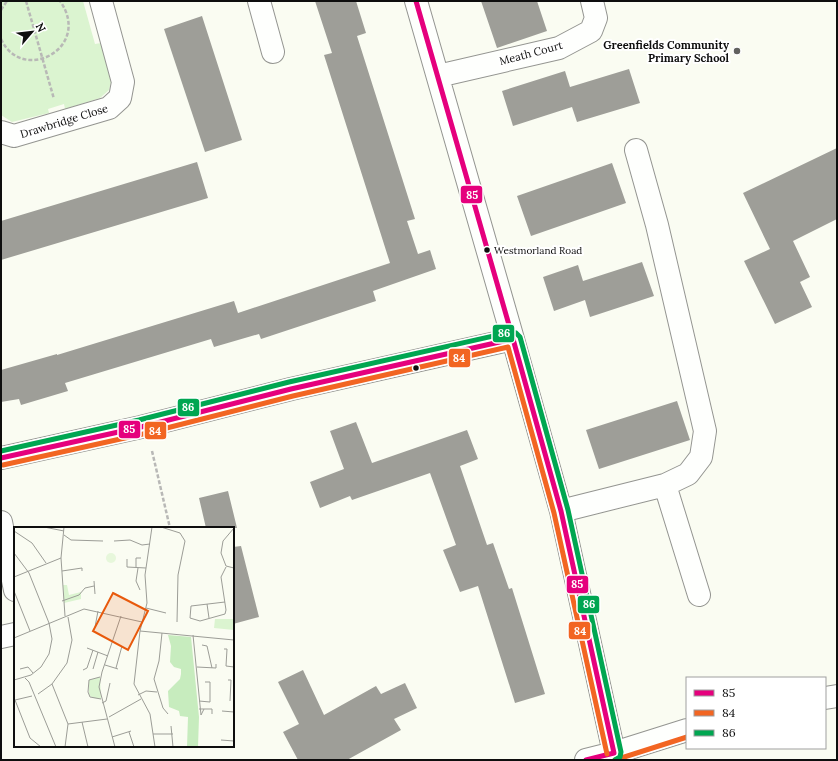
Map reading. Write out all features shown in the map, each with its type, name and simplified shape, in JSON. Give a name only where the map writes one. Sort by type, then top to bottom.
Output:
[{"type":"street","name":"Drawbridge Close","points":[[1,132],[14,136],[60,123],[109,108],[120,98],[123,82],[101,1]]},
{"type":"street","points":[[260,1],[274,52]]},
{"type":"street","points":[[416,1],[561,511],[614,753]]},
{"type":"street","name":"Meath Court","points":[[438,76],[559,48],[591,31],[596,18],[592,1]]},
{"type":"street","points":[[561,511],[665,485],[688,474],[701,457],[705,431],[657,224],[636,150]]},
{"type":"street","points":[[1,458],[146,425],[291,389],[513,339]]},
{"type":"street","points":[[665,485],[699,595]]},
{"type":"street","points":[[1,522],[14,585]]},
{"type":"street","points":[[1,637],[14,634]]},
{"type":"street","points":[[826,698],[837,696]]},
{"type":"street","points":[[586,760],[614,753],[686,730]]},
{"type":"path","points":[[1,10],[7,1]]},
{"type":"path","points":[[26,1],[60,123]]},
{"type":"path","points":[[1,39],[9,50],[16,56],[35,60],[43,59],[51,55],[59,49],[63,43],[69,24],[64,7],[60,1]]},
{"type":"path","points":[[146,425],[170,527]]},
{"type":"green space","points":[[1,1],[83,1],[95,44],[101,43],[111,82],[109,90],[100,98],[65,109],[64,104],[48,109],[49,113],[12,122],[1,115]]},
{"type":"building","points":[[315,1],[356,1],[366,33],[357,36],[415,219],[407,221],[418,254],[430,250],[436,269],[373,291],[376,301],[261,339],[259,334],[214,347],[211,339],[65,383],[68,391],[21,405],[19,399],[1,402],[1,370],[57,355],[234,301],[238,313],[390,263],[324,55],[332,53]]},
{"type":"building","points":[[481,1],[537,1],[547,31],[497,48]]},
{"type":"building","points":[[202,16],[242,140],[205,152],[164,29]]},
{"type":"building","points":[[629,69],[640,103],[577,122],[572,107],[513,126],[502,91],[565,71],[570,87]]},
{"type":"building","points":[[837,148],[837,219],[793,241],[810,277],[800,282],[812,307],[775,324],[744,261],[770,249],[743,193]]},
{"type":"building","points":[[197,162],[208,198],[1,260],[1,221]]},
{"type":"building","points":[[612,163],[626,203],[531,236],[517,196]]},
{"type":"building","points":[[642,262],[654,296],[590,317],[585,300],[554,311],[543,277],[578,265],[583,281]]},
{"type":"building","points":[[677,401],[690,440],[599,469],[586,430]]},
{"type":"building","points":[[356,422],[372,463],[467,430],[478,459],[460,466],[487,545],[493,543],[509,589],[512,588],[545,694],[515,703],[478,586],[460,592],[443,550],[456,545],[430,473],[352,500],[350,496],[320,508],[310,482],[344,469],[330,431]]},
{"type":"building","points":[[228,491],[237,528],[206,527],[199,498]]},
{"type":"building","points":[[241,546],[259,617],[234,624],[234,547]]},
{"type":"building","points":[[303,670],[324,715],[376,686],[381,694],[405,683],[417,708],[394,719],[401,730],[347,760],[298,760],[283,732],[299,724],[278,682]]},
{"type":"transit line","name":"85","points":[[416,1],[561,511],[614,753],[586,760]]},
{"type":"transit line","name":"86","points":[[1,451],[139,420],[289,382],[511,332],[516,333],[520,337],[568,510],[621,752],[620,757],[615,760]]},
{"type":"transit line","name":"85","points":[[1,458],[141,427],[291,389],[513,339]]},
{"type":"transit line","name":"84","points":[[3,465],[143,434],[293,396],[508,347],[554,513],[607,754]]},
{"type":"transit line","name":"84","points":[[615,760],[686,737]]},
{"type":"place","name":"Greenfields Community Primary School","points":[[737,51]]},
{"type":"place","name":"Westmorland Road","points":[[487,250]]}]
